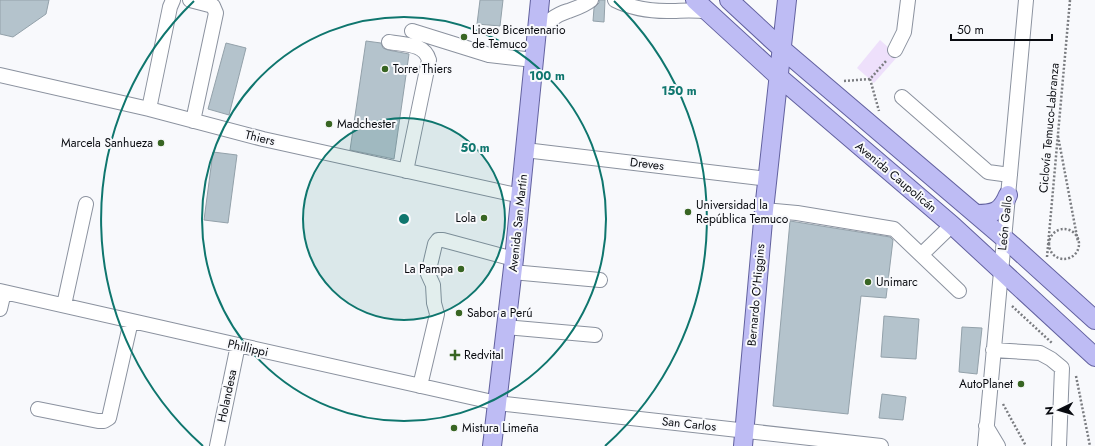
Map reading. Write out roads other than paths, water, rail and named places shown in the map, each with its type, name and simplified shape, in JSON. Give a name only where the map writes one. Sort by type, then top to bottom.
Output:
[{"type":"main road","name":"Avenida San Martín","points":[[492,446],[521,196],[540,0]]},
{"type":"main road","name":"Avenida Caupolicán","points":[[695,0],[779,77],[952,225],[1095,357]]},
{"type":"main road","name":"Avenida Caupolicán","points":[[729,0],[744,7],[782,49],[1004,238],[1095,320]]},
{"type":"main road","name":"Bernardo O'Higgins","points":[[743,438],[764,210],[787,0]]},
{"type":"main road","points":[[976,214],[988,214],[997,211],[1004,204],[1008,195]]},
{"type":"street","points":[[149,109],[170,7],[173,0]]},
{"type":"street","points":[[190,0],[213,6],[216,13],[194,121]]},
{"type":"street","points":[[537,34],[545,24],[558,15],[578,8],[591,0]]},
{"type":"street","points":[[615,0],[643,9],[668,11],[688,9],[708,12]]},
{"type":"street","points":[[895,50],[904,32],[908,0]]},
{"type":"street","name":"León Gallo","points":[[984,446],[1026,0]]},
{"type":"street","points":[[412,31],[489,55],[534,60]]},
{"type":"street","points":[[389,42],[421,48],[427,53],[429,60],[406,171]]},
{"type":"street","name":"Thiers","points":[[0,75],[149,109],[263,139],[521,196]]},
{"type":"street","points":[[902,97],[988,172],[1010,174]]},
{"type":"street","name":"Dreves","points":[[525,150],[768,179]]},
{"type":"street","points":[[64,305],[86,204]]},
{"type":"street","points":[[764,210],[797,213],[894,229],[959,290]]},
{"type":"street","points":[[922,254],[952,225]]},
{"type":"street","points":[[420,386],[437,314],[434,303],[433,285],[428,274],[435,244],[438,240],[443,240],[513,265],[600,280]]},
{"type":"street","points":[[0,309],[2,291]]},
{"type":"street","name":"Phillippi","points":[[2,291],[238,346],[497,403]]},
{"type":"street","points":[[38,409],[98,422],[104,421],[108,418],[131,321]]},
{"type":"street","points":[[506,327],[595,335]]},
{"type":"street","name":"Holandesa","points":[[219,446],[238,346]]},
{"type":"street","points":[[993,350],[1040,353],[1052,358],[1062,368],[1059,446]]},
{"type":"street","name":"San Carlos","points":[[497,403],[743,438],[881,446]]},
{"type":"street","points":[[986,426],[998,446]]},
{"type":"place","name":"Liceo Bicentenario de Temuco","points":[[464,37]]},
{"type":"place","name":"Torre Thiers","points":[[385,69]]},
{"type":"place","name":"Madchester","points":[[329,124]]},
{"type":"place","name":"Marcela Sanhueza","points":[[161,143]]},
{"type":"place","name":"Universidad la República Temuco","points":[[688,212]]},
{"type":"place","name":"Lola","points":[[484,218]]},
{"type":"place","name":"La Pampa","points":[[461,269]]},
{"type":"place","name":"Unimarc","points":[[868,282]]},
{"type":"place","name":"Sabor a Perú","points":[[459,313]]},
{"type":"place","name":"Redvital","points":[[455,355]]},
{"type":"place","name":"AutoPlanet","points":[[1021,384]]},
{"type":"place","name":"Mistura Limeña","points":[[454,428]]}]
